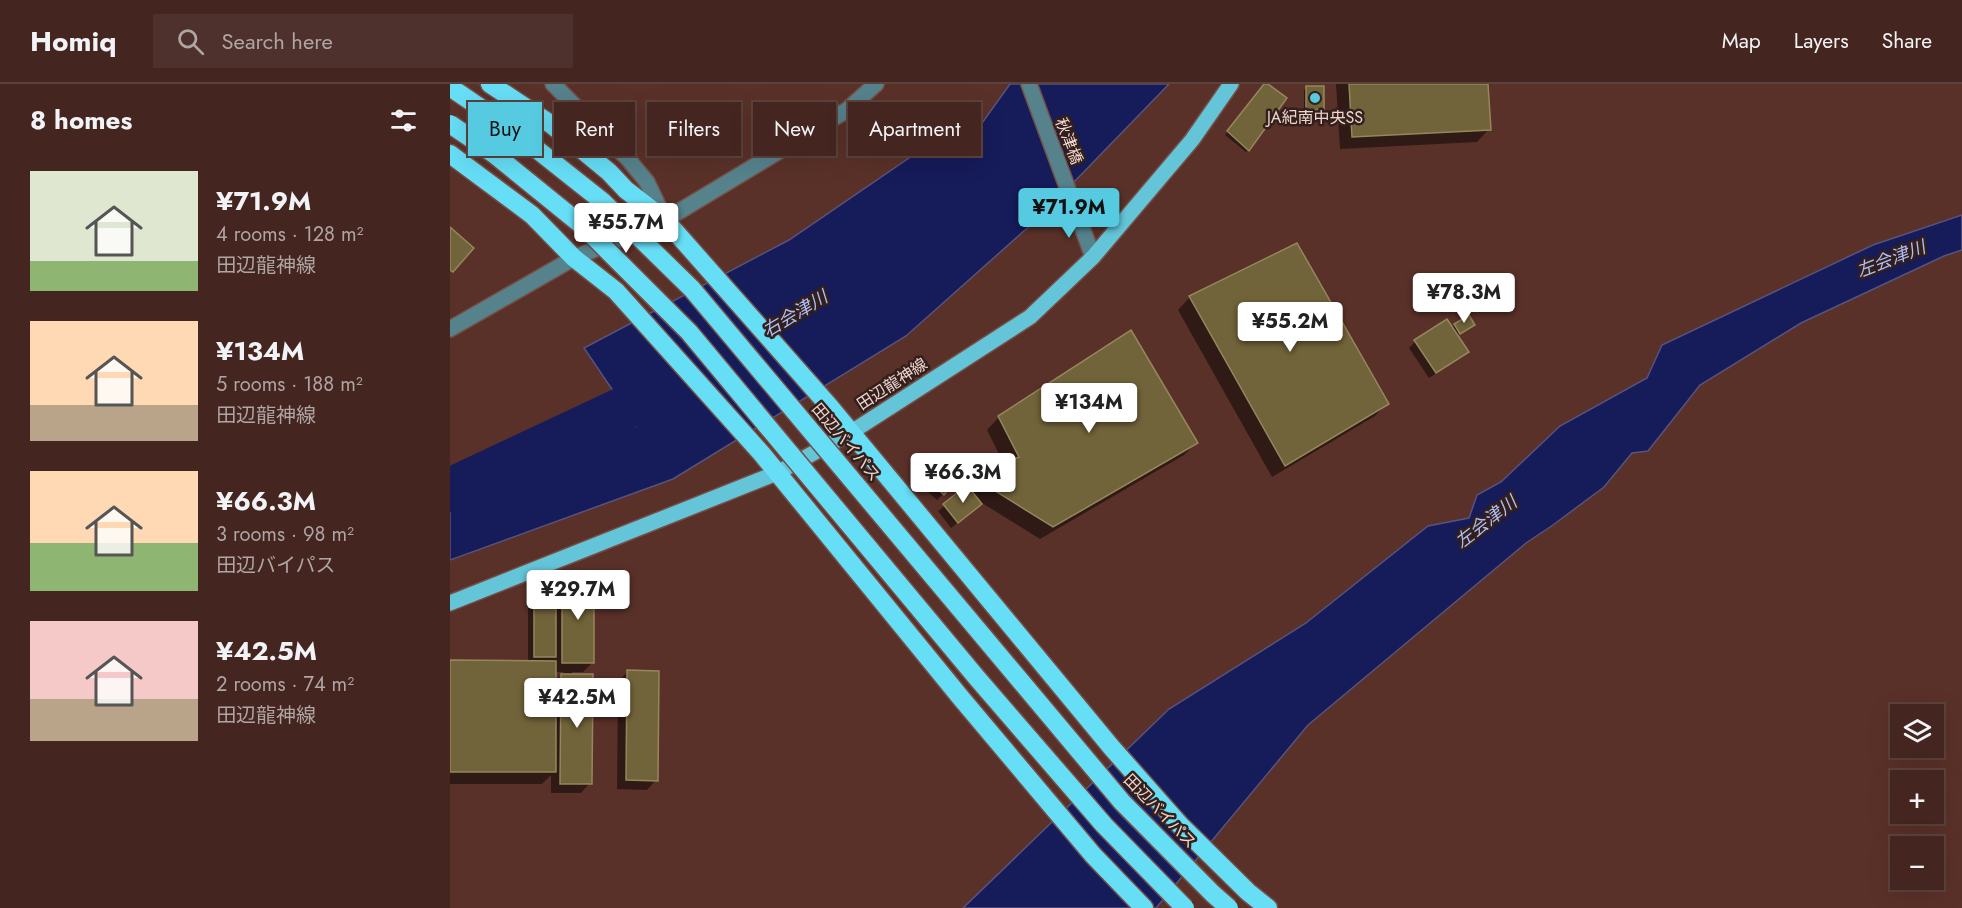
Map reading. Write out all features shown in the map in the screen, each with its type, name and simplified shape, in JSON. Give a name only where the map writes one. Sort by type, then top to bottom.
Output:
[{"type":"highway","points":[[490,84],[552,125],[609,172],[626,190],[665,220],[830,407],[1112,748],[1180,825],[1248,892],[1268,908]]},
{"type":"highway","name":"田辺バイパス","points":[[450,89],[510,128],[602,201],[692,290],[1122,802],[1229,908]]},
{"type":"highway","points":[[450,124],[494,154],[584,227],[689,332],[962,659],[1089,807],[1185,908]]},
{"type":"highway","points":[[450,154],[532,215],[574,258],[616,291],[762,454],[961,698],[1093,855],[1144,908]]},
{"type":"main road","name":"田辺龍神線","points":[[450,603],[777,473],[850,432],[1030,317],[1093,257],[1192,141],[1231,84]]},
{"type":"street","points":[[450,89],[458,84]]},
{"type":"street","points":[[553,84],[628,159],[646,182],[665,220]]},
{"type":"street","points":[[450,329],[574,258],[665,220],[847,110],[876,84]]},
{"type":"street","name":"秋津橋","points":[[1029,84],[1093,257]]},
{"type":"water","points":[[1010,84],[1169,84],[1043,214],[906,336],[673,479],[450,560],[450,486],[637,426],[584,348],[789,240],[912,156],[981,156],[981,124]]},
{"type":"water","name":"左会津川","points":[[1962,215],[1962,250],[1944,256],[1801,323],[1700,385],[1648,451],[1632,453],[1604,487],[1526,543],[1308,725],[1156,908],[963,908],[1169,709],[1306,623],[1428,526],[1469,518],[1477,495],[1501,482],[1560,426],[1647,378],[1662,345],[1873,245]]},
{"type":"building","name":"JA紀南中央SS","points":[[1264,84],[1268,84],[1287,98],[1249,151],[1227,131]]},
{"type":"building","points":[[1349,84],[1488,84],[1491,130],[1352,137]]},
{"type":"building","name":"JA紀南中央SS","points":[[1306,86],[1324,86],[1324,110],[1306,110]]},
{"type":"building","points":[[450,227],[474,248],[453,272],[450,270]]},
{"type":"building","points":[[1297,243],[1389,404],[1285,466],[1189,296]]},
{"type":"building","points":[[1469,315],[1475,325],[1460,334],[1454,324]]},
{"type":"building","points":[[1447,319],[1469,352],[1436,373],[1414,340]]},
{"type":"building","points":[[1131,330],[1198,443],[1053,527],[971,476],[1019,457],[998,416]]},
{"type":"building","points":[[934,455],[959,478],[944,495],[919,472]]},
{"type":"building","points":[[967,485],[982,504],[958,523],[943,504]]},
{"type":"building","points":[[562,579],[594,579],[594,663],[562,663]]},
{"type":"building","points":[[534,591],[556,591],[556,657],[534,657]]},
{"type":"building","points":[[450,660],[556,661],[556,772],[450,772]]},
{"type":"building","points":[[627,670],[659,671],[658,781],[626,780]]},
{"type":"building","points":[[561,674],[593,674],[592,784],[560,784]]},
{"type":"waterway","name":"右会津川","points":[[450,490],[678,383]]},
{"type":"place","name":"JA紀南中央SS","points":[[1315,98]]}]
